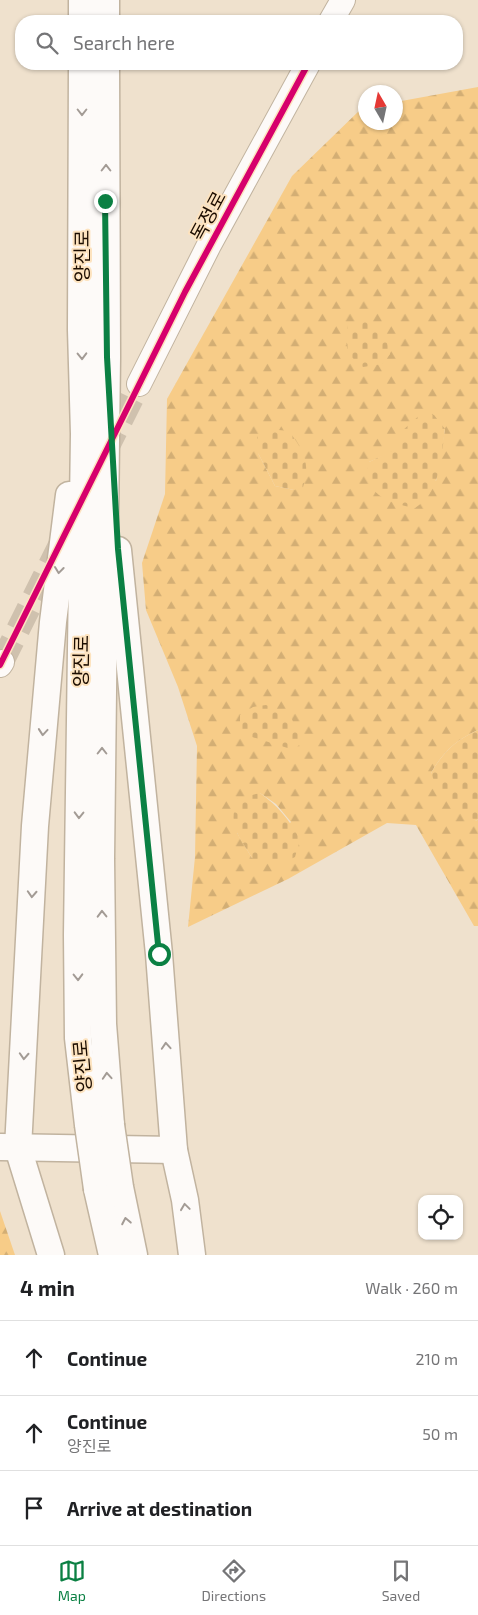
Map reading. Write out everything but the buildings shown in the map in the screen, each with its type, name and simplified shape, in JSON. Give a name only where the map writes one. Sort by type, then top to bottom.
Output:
[{"type":"main road","points":[[82,0],[82,15]]},
{"type":"main road","points":[[106,0],[106,15]]},
{"type":"main road","name":"양진로","points":[[82,70],[84,434],[77,935],[78,1038],[99,1125],[108,1188],[112,1255]]},
{"type":"main road","name":"양진로","points":[[99,1125],[103,1024],[101,859],[107,357],[106,70]]},
{"type":"main road","points":[[107,357],[118,549],[159,954],[174,1150],[185,1200],[192,1255]]},
{"type":"main road","points":[[52,1255],[9,1147],[53,622],[83,383]]},
{"type":"main road","points":[[9,1147],[174,1150]]},
{"type":"main road","name":"양진로","points":[[108,1188],[134,1255]]},
{"type":"street","name":"독정로","points":[[139,384],[205,253],[305,70]]},
{"type":"green space","points":[[478,87],[478,730],[451,747],[431,773],[476,821],[478,819],[478,926],[474,926],[416,825],[387,823],[288,879],[188,927],[195,857],[197,746],[178,687],[146,610],[142,563],[165,494],[167,399],[292,176],[358,112],[358,130],[403,130],[403,101]],"holes":[[[445,429],[436,481],[369,462]],[[258,453],[294,490],[275,486]],[[260,793],[276,804],[291,822],[252,858],[237,833]]]},
{"type":"green space","points":[[361,319],[373,324],[384,336],[390,354],[382,364],[363,367],[348,354],[346,339],[348,325]]},
{"type":"green space","points":[[422,413],[434,415],[445,429],[441,462],[435,483],[424,501],[415,508],[387,500],[379,495],[369,482],[368,473],[369,462],[398,448],[402,431]]},
{"type":"green space","points":[[268,429],[289,431],[302,451],[306,464],[303,487],[294,490],[275,486],[258,453],[257,437]]},
{"type":"green space","points":[[266,705],[291,717],[302,742],[294,750],[246,735],[240,728],[240,715],[253,707]]},
{"type":"green space","points":[[478,730],[478,819],[476,821],[443,795],[431,773],[451,747]]},
{"type":"green space","points":[[260,793],[283,814],[300,840],[295,857],[274,863],[252,858],[239,836],[234,824],[234,809],[237,799]]},
{"type":"green space","points":[[0,1211],[15,1255],[0,1255]]},
{"type":"tunnel","points":[[105,452],[139,384]]},
{"type":"tunnel","points":[[2,662],[61,543]]},
{"type":"cycle path","points":[[0,665],[185,292],[305,70]]},
{"type":"route","points":[[105,201],[107,357],[118,549],[159,954]]}]
